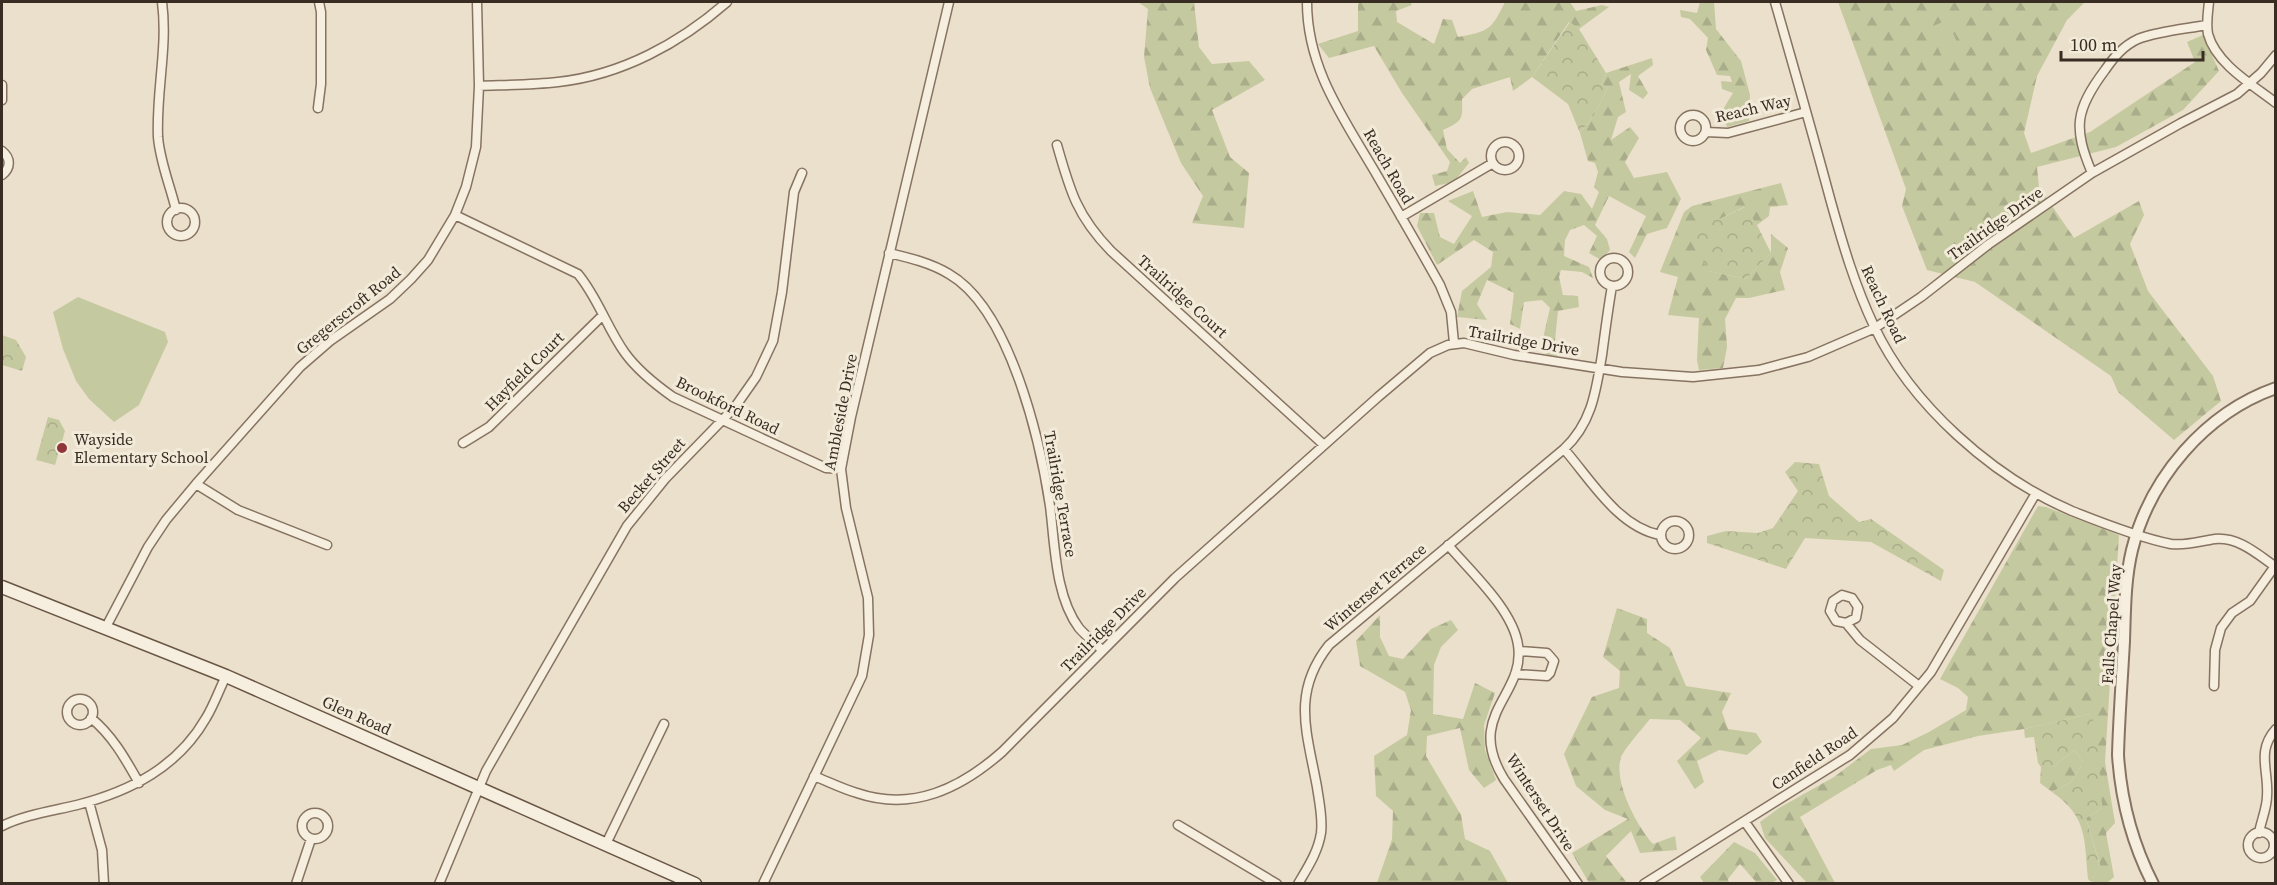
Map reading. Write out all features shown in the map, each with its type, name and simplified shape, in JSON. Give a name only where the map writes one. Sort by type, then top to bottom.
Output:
[{"type":"main road","name":"Glen Road","points":[[2,587],[226,676],[695,884]]},
{"type":"street","points":[[162,2],[165,25],[158,107],[158,138],[162,165],[176,210]]},
{"type":"street","points":[[318,108],[321,84],[319,2]]},
{"type":"street","name":"Gregerscroft Road","points":[[106,627],[148,547],[166,520],[196,484],[300,368],[330,341],[390,298],[411,279],[428,260],[455,215],[466,187],[476,147],[479,86],[477,2]]},
{"type":"street","points":[[479,86],[559,82],[626,65],[657,52],[682,37],[727,2]]},
{"type":"street","name":"Ambleside Drive","points":[[763,884],[862,676],[869,635],[868,598],[846,508],[842,470],[851,417],[949,2]]},
{"type":"street","name":"Reach Road","points":[[1307,2],[1313,52],[1318,69],[1447,299],[1454,343]]},
{"type":"street","name":"Reach Road","points":[[1775,2],[1843,246],[1875,328],[1906,376],[1938,416],[1992,465],[2036,493],[2101,523],[2185,546],[2215,539],[2229,539],[2242,544],[2275,566]]},
{"type":"street","points":[[2210,2],[2207,25],[2212,44],[2219,54],[2276,103]]},
{"type":"street","points":[[2092,173],[2080,138],[2081,113],[2085,98],[2114,57],[2125,46],[2141,38],[2207,25]]},
{"type":"street","name":"Trailridge Drive","points":[[814,776],[859,794],[890,799],[927,797],[954,787],[980,771],[1002,752],[1176,578],[1421,360],[1454,343],[1600,369],[1667,376],[1730,374],[1759,370],[1808,357],[1875,328],[1921,297],[1989,244],[2092,173],[2237,94],[2251,83],[2276,56]]},
{"type":"street","points":[[2,86],[2,100]]},
{"type":"street","name":"Reach Way","points":[[1706,132],[1728,133],[1806,112]]},
{"type":"street","name":"Trailridge Court","points":[[1057,145],[1069,187],[1092,231],[1111,251],[1324,445]]},
{"type":"street","points":[[2,151],[8,156],[9,164],[2,175]]},
{"type":"street","points":[[1401,217],[1493,163]]},
{"type":"street","name":"Becket Street","points":[[439,884],[486,771],[627,526],[665,479],[735,407],[756,377],[773,341],[782,292],[794,192],[802,173]]},
{"type":"street","name":"Brookford Road","points":[[455,215],[578,274],[590,289],[626,354],[655,385],[673,398],[826,468],[842,470]]},
{"type":"street","name":"Trailridge Terrace","points":[[890,253],[927,262],[951,274],[978,298],[993,321],[1019,379],[1038,437],[1063,598],[1081,630],[1102,650]]},
{"type":"street","name":"Winterset Terrace","points":[[1298,884],[1311,862],[1321,830],[1319,802],[1304,713],[1306,684],[1316,661],[1329,645],[1564,449],[1578,434],[1589,417],[1597,387],[1612,286]]},
{"type":"street","name":"Hayfield Court","points":[[463,443],[489,427],[603,315]]},
{"type":"street","name":"Falls Chapel Way","points":[[2153,884],[2142,862],[2129,824],[2120,779],[2118,755],[2126,591],[2137,533],[2160,484],[2193,441],[2232,410],[2276,388]]},
{"type":"street","points":[[1564,449],[1613,507],[1636,527],[1660,535]]},
{"type":"street","points":[[196,484],[238,510],[327,545]]},
{"type":"street","name":"Canfield Road","points":[[1644,884],[1863,745],[1893,718],[1936,663],[2036,493]]},
{"type":"street","name":"Winterset Drive","points":[[1448,545],[1508,617],[1519,651],[1515,674],[1493,720],[1491,737],[1495,761],[1504,779],[1578,884]]},
{"type":"street","points":[[2214,686],[2215,650],[2221,628],[2232,613],[2250,602],[2275,566]]},
{"type":"street","points":[[1846,623],[1860,640],[1919,686]]},
{"type":"street","points":[[1515,674],[1547,676],[1554,661],[1546,653],[1519,651]]},
{"type":"street","points":[[2,826],[115,794],[171,763],[187,746],[206,718],[226,676]]},
{"type":"street","points":[[91,718],[124,756],[138,783]]},
{"type":"street","points":[[606,844],[664,724]]},
{"type":"street","points":[[2259,833],[2267,797],[2264,753],[2268,738],[2276,729]]},
{"type":"street","points":[[89,802],[102,850],[104,884]]},
{"type":"street","points":[[1745,822],[1789,884]]},
{"type":"street","points":[[1178,825],[1277,884]]},
{"type":"street","points":[[296,884],[311,839]]},
{"type":"green space","points":[[1138,2],[1194,2],[1199,47],[1212,64],[1249,61],[1265,80],[1212,110],[1230,157],[1249,173],[1244,228],[1192,223],[1203,196],[1181,163],[1150,88],[1144,57],[1148,9]]},
{"type":"green space","points":[[1358,2],[1410,2],[1412,5],[1396,11],[1397,22],[1434,44],[1443,19],[1452,20],[1458,37],[1477,33],[1492,24],[1505,2],[1570,2],[1576,11],[1602,5],[1609,7],[1579,29],[1569,22],[1532,77],[1513,91],[1510,77],[1472,89],[1462,99],[1460,119],[1443,130],[1447,149],[1460,163],[1466,157],[1469,163],[1454,182],[1435,186],[1432,175],[1447,171],[1450,162],[1402,93],[1374,46],[1329,58],[1318,44],[1358,31]]},
{"type":"green space","points":[[1700,2],[1714,2],[1716,29],[1741,61],[1750,95],[1749,121],[1727,127],[1722,111],[1733,93],[1722,89],[1721,81],[1732,82],[1730,76],[1717,75],[1706,50],[1708,38],[1690,19],[1681,17],[1680,10],[1697,13]]},
{"type":"green space","points":[[1838,2],[2085,2],[2067,20],[2037,76],[2024,133],[2031,153],[2090,132],[2195,62],[2187,42],[2203,35],[2219,71],[2183,110],[2116,147],[2037,167],[2039,187],[2074,238],[2139,201],[2144,215],[2130,244],[2148,291],[2213,376],[2221,401],[2174,440],[2118,392],[2111,376],[1975,282],[1927,270],[1902,206],[1906,189]]},
{"type":"green space","points":[[1947,20],[1962,53],[1944,61],[1929,28]]},
{"type":"green space","points":[[1570,22],[1579,29],[1606,73],[1601,84],[1608,88],[1594,115],[1580,133],[1568,104],[1532,77]]},
{"type":"green space","points":[[1652,58],[1653,65],[1638,76],[1648,93],[1643,99],[1629,90],[1631,74],[1619,82],[1626,112],[1618,117],[1611,140],[1630,127],[1639,138],[1625,162],[1634,178],[1667,172],[1681,199],[1667,228],[1647,234],[1635,258],[1629,252],[1646,216],[1609,196],[1595,225],[1607,239],[1610,250],[1601,260],[1589,253],[1597,236],[1584,225],[1570,230],[1565,240],[1564,256],[1589,267],[1593,278],[1582,272],[1561,270],[1559,277],[1563,295],[1578,296],[1579,307],[1558,311],[1555,340],[1557,356],[1547,355],[1543,338],[1550,308],[1542,300],[1524,302],[1520,329],[1510,324],[1514,293],[1487,280],[1477,304],[1487,320],[1457,317],[1462,291],[1491,267],[1493,252],[1474,240],[1437,265],[1417,226],[1420,213],[1434,213],[1440,237],[1454,244],[1472,216],[1448,201],[1473,191],[1482,217],[1507,212],[1540,215],[1564,191],[1581,194],[1592,209],[1599,192],[1594,187],[1598,172],[1595,163],[1588,161],[1580,133],[1594,115],[1608,88],[1601,84],[1606,73]]},
{"type":"green space","points":[[1781,183],[1788,205],[1770,207],[1769,216],[1757,225],[1744,207],[1718,220],[1699,220],[1709,271],[1746,279],[1771,253],[1771,234],[1788,248],[1780,272],[1785,290],[1749,298],[1736,298],[1725,319],[1727,347],[1723,368],[1699,370],[1697,360],[1699,318],[1668,315],[1678,277],[1660,272],[1684,212],[1692,206]]},
{"type":"green space","points":[[1745,207],[1771,253],[1746,279],[1709,271],[1697,247],[1696,235],[1699,220],[1718,220]]},
{"type":"green space","points":[[78,297],[165,332],[168,342],[139,405],[114,422],[89,399],[76,381],[63,349],[53,312]]},
{"type":"green space","points":[[2,335],[16,340],[26,357],[22,371],[2,365]]},
{"type":"green space","points":[[48,417],[59,420],[65,431],[55,465],[36,460]]},
{"type":"green space","points":[[1795,462],[1819,464],[1829,496],[1859,522],[1871,519],[1944,570],[1941,581],[1871,542],[1805,538],[1786,569],[1707,543],[1707,536],[1726,531],[1758,533],[1773,528],[1798,491],[1785,472]]},
{"type":"green space","points":[[2038,506],[2119,535],[2105,762],[2115,823],[2106,833],[2114,877],[2107,883],[2090,881],[2100,865],[2086,818],[2102,808],[2090,714],[2024,729],[1978,736],[1924,750],[1894,771],[1891,765],[1877,770],[1800,817],[1835,883],[1807,883],[1765,838],[1760,822],[1779,808],[1834,777],[1871,749],[1902,745],[1966,710],[1968,697],[1958,688],[1940,679]]},
{"type":"green space","points":[[1617,608],[1647,619],[1647,633],[1670,648],[1686,686],[1731,693],[1722,712],[1728,729],[1756,733],[1762,742],[1747,755],[1719,750],[1697,761],[1704,782],[1695,789],[1677,761],[1701,738],[1680,720],[1650,719],[1621,757],[1620,779],[1634,815],[1653,844],[1675,836],[1677,850],[1640,853],[1631,831],[1606,856],[1627,883],[1589,883],[1572,853],[1628,819],[1605,810],[1576,786],[1564,754],[1592,697],[1619,688],[1620,671],[1603,657]]},
{"type":"green space","points":[[1380,615],[1380,637],[1389,656],[1403,659],[1431,629],[1451,620],[1458,630],[1441,647],[1434,665],[1433,714],[1463,719],[1475,683],[1495,693],[1484,725],[1485,750],[1496,780],[1484,788],[1469,770],[1460,728],[1427,736],[1426,756],[1461,815],[1465,839],[1490,851],[1508,883],[1377,883],[1392,839],[1393,811],[1376,796],[1374,756],[1407,735],[1411,710],[1405,692],[1360,666],[1356,641]]},
{"type":"green space","points":[[2090,714],[2097,729],[2102,808],[2086,818],[2100,866],[2090,881],[2084,840],[2078,820],[2064,801],[2052,792],[2071,782],[2083,763],[2075,750],[2053,767],[2041,767],[2038,763],[2034,737],[2025,738],[2024,729]]},
{"type":"green space","points":[[2075,750],[2083,763],[2071,782],[2052,792],[2040,783],[2041,767],[2053,767]]},
{"type":"green space","points":[[1734,842],[1755,853],[1777,880],[1771,883],[1757,883],[1740,864],[1728,879],[1729,883],[1704,883],[1700,877]]},
{"type":"place","name":"Wayside Elementary School","points":[[62,448]]}]
